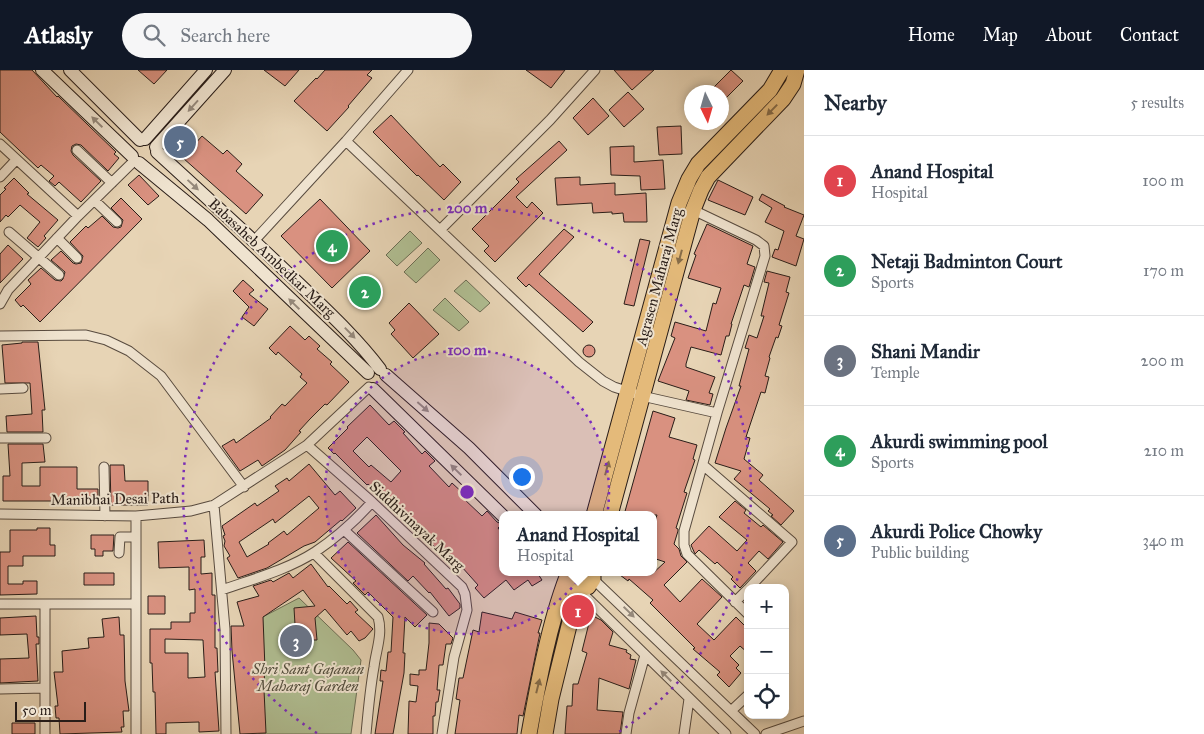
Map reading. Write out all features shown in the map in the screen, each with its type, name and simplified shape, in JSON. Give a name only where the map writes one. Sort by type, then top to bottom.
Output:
[{"type":"main road","name":"Babasaheb Ambedkar Marg","points":[[42,70],[135,160],[208,220],[368,373]]},
{"type":"main road","points":[[70,70],[142,139],[152,141],[157,150]]},
{"type":"main road","points":[[206,70],[142,139],[133,146],[135,160],[144,164],[151,163],[155,159],[157,150],[225,70]]},
{"type":"main road","name":"Agrasen Maharaj Marg","points":[[611,511],[635,394],[679,203],[689,179],[698,164],[770,90],[782,70]]},
{"type":"main road","name":"Agrasen Maharaj Marg","points":[[595,511],[700,190],[708,178],[783,99],[794,84],[797,70]]},
{"type":"main road","name":"Babasaheb Ambedkar Marg","points":[[157,150],[337,320],[364,347],[383,372],[468,448],[532,511]]},
{"type":"main road","points":[[371,388],[379,390],[384,386],[387,381],[383,372],[372,369],[368,373],[366,381],[371,388],[499,512]]},
{"type":"main road","points":[[529,734],[536,696],[566,576]]},
{"type":"main road","points":[[568,576],[572,586],[578,589],[588,587],[594,576]]},
{"type":"main road","points":[[545,734],[551,699],[578,589]]},
{"type":"street","points":[[254,240],[346,141],[408,70]]},
{"type":"street","points":[[441,229],[550,120],[594,70]]},
{"type":"street","points":[[346,141],[441,229],[579,362],[603,381],[635,394],[717,413]]},
{"type":"street","points":[[0,144],[78,216]]},
{"type":"street","points":[[77,150],[112,182]]},
{"type":"street","points":[[0,177],[16,160]]},
{"type":"street","points":[[1,300],[8,290],[78,216],[135,160]]},
{"type":"street","points":[[94,201],[117,222]]},
{"type":"street","points":[[679,203],[756,240],[764,246],[765,256],[717,413],[684,531],[684,545],[687,554],[744,610]]},
{"type":"street","points":[[9,232],[59,275]]},
{"type":"street","points":[[57,238],[77,258]]},
{"type":"street","points":[[0,336],[86,335],[106,340],[129,351],[161,376],[244,487]]},
{"type":"street","points":[[0,389],[23,388]]},
{"type":"street","name":"Manibhai Desai Path","points":[[0,514],[136,516],[191,511],[214,505],[307,445],[371,388]]},
{"type":"street","points":[[0,438],[46,438]]},
{"type":"street","name":"Siddhivinayak Marg","points":[[307,445],[372,502],[462,587],[467,610],[454,657],[442,734]]},
{"type":"street","points":[[703,465],[792,542],[752,584]]},
{"type":"street","points":[[104,468],[105,516]]},
{"type":"street","points":[[222,590],[287,567],[314,553],[344,530],[372,502]]},
{"type":"street","points":[[214,505],[225,638],[226,734]]},
{"type":"street","points":[[136,516],[136,734]]},
{"type":"street","points":[[344,530],[433,612]]},
{"type":"street","points":[[120,553],[120,537],[136,537]]},
{"type":"street","points":[[314,553],[378,617],[381,632],[374,667],[366,734]]},
{"type":"street","points":[[595,576],[755,734]]},
{"type":"street","points":[[578,589],[726,734]]},
{"type":"street","points":[[735,602],[744,592]]},
{"type":"street","points":[[0,604],[135,604]]},
{"type":"street","points":[[45,604],[45,734]]},
{"type":"street","points":[[626,734],[629,713],[645,655]]},
{"type":"street","points":[[0,688],[44,688]]},
{"type":"street","points":[[684,734],[690,699]]},
{"type":"street","points":[[731,711],[744,699]]},
{"type":"street","points":[[766,734],[804,721]]},
{"type":"green space","points":[[410,231],[422,243],[397,266],[386,255]]},
{"type":"green space","points":[[428,248],[440,260],[416,283],[404,272]]},
{"type":"green space","points":[[466,280],[490,303],[480,312],[454,291]]},
{"type":"green space","points":[[445,298],[469,322],[459,331],[433,310]]},
{"type":"green space","name":"Shri Sant Gajanan Maharaj Garden","points":[[299,598],[361,660],[351,734],[259,734],[257,620]]},
{"type":"building","points":[[0,70],[32,70],[57,97],[116,152],[114,154],[119,158],[108,171],[81,145],[76,144],[72,146],[71,151],[73,155],[101,181],[81,202],[59,182],[55,186],[49,181],[54,176],[41,165],[38,168],[0,132]]},
{"type":"building","points":[[138,70],[167,70],[154,84]]},
{"type":"building","points":[[264,70],[299,70],[285,86]]},
{"type":"building","points":[[325,70],[372,70],[367,75],[372,78],[327,131],[294,101]]},
{"type":"building","points":[[526,70],[565,70],[551,88]]},
{"type":"building","points":[[614,70],[654,70],[632,90]]},
{"type":"building","points":[[731,70],[743,81],[729,95],[729,85],[716,85]]},
{"type":"building","points":[[628,92],[644,109],[624,127],[609,110]]},
{"type":"building","points":[[593,98],[609,116],[588,135],[573,118]]},
{"type":"building","points":[[391,115],[440,167],[443,164],[461,182],[444,200],[373,132]]},
{"type":"building","points":[[681,126],[682,154],[659,155],[657,127]]},
{"type":"building","points":[[180,133],[194,145],[202,136],[223,154],[227,150],[242,164],[236,171],[263,195],[246,214],[183,158],[185,155],[171,143]]},
{"type":"building","points":[[559,141],[567,150],[516,197],[527,208],[532,202],[543,213],[495,262],[484,251],[489,246],[472,229],[519,182],[516,179]]},
{"type":"building","points":[[634,146],[634,162],[663,160],[665,189],[641,190],[640,176],[611,175],[610,147]]},
{"type":"building","points":[[139,175],[159,196],[148,205],[128,185]]},
{"type":"building","points":[[580,177],[580,185],[615,183],[615,195],[646,193],[647,222],[624,222],[623,213],[593,213],[592,203],[557,205],[555,178]]},
{"type":"building","points":[[14,178],[29,193],[27,194],[58,220],[44,236],[46,238],[38,247],[27,238],[40,222],[20,205],[0,222],[0,195]]},
{"type":"building","points":[[718,180],[753,197],[745,215],[708,200]]},
{"type":"building","points":[[762,194],[784,207],[804,215],[796,236],[804,239],[796,266],[772,257],[775,249],[778,250],[784,231],[765,222],[772,208],[759,200]]},
{"type":"building","points":[[121,198],[142,219],[40,322],[23,305],[21,307],[15,300],[31,284],[28,280],[41,268],[55,280],[61,281],[65,272],[51,260],[61,251],[73,263],[81,263],[83,256],[70,242],[86,226],[88,228],[102,216],[113,227],[121,227],[123,220],[111,208]]},
{"type":"building","points":[[320,199],[370,251],[332,288],[281,236]]},
{"type":"building","points":[[707,224],[753,246],[747,264],[755,267],[749,287],[744,285],[729,336],[726,336],[721,355],[691,347],[686,367],[715,377],[709,393],[713,394],[710,405],[686,400],[689,391],[658,381],[675,338],[671,336],[675,322],[706,331],[713,303],[716,304],[721,288],[688,278],[696,255],[694,254]]},
{"type":"building","points":[[564,229],[574,237],[539,274],[593,322],[583,332],[529,284],[526,287],[517,278]]},
{"type":"building","points":[[640,239],[650,241],[634,306],[624,304]]},
{"type":"building","points":[[8,245],[23,259],[0,283],[0,254]]},
{"type":"building","points":[[767,271],[790,277],[786,292],[789,293],[779,325],[782,326],[769,357],[765,376],[769,377],[765,393],[761,392],[746,437],[750,438],[744,459],[763,475],[759,480],[794,511],[781,525],[771,516],[773,515],[768,511],[770,509],[734,479],[741,471],[715,463],[741,386],[739,386],[749,349],[745,348],[749,335],[757,338],[764,316],[761,316],[769,283],[764,282]]},
{"type":"building","points":[[243,280],[254,290],[249,294],[268,309],[254,326],[242,317],[249,307],[233,291]]},
{"type":"building","points":[[409,303],[439,334],[413,358],[391,334],[395,330],[389,323]]},
{"type":"building","points":[[290,326],[305,340],[309,336],[320,346],[317,349],[332,362],[330,364],[349,382],[327,405],[325,404],[310,419],[285,450],[262,466],[258,460],[240,471],[222,446],[234,439],[236,443],[271,418],[282,404],[285,406],[307,383],[300,377],[302,374],[278,352],[276,355],[269,348]]},
{"type":"building","points":[[38,342],[45,410],[42,410],[43,432],[7,432],[6,416],[32,414],[30,383],[5,383],[2,345]]},
{"type":"building","points":[[591,345],[594,346],[594,356],[587,357],[584,356],[583,349],[584,346]]},
{"type":"building","points":[[370,405],[389,425],[394,421],[422,454],[425,451],[435,461],[429,466],[449,487],[452,483],[465,495],[463,498],[482,516],[487,511],[499,523],[499,576],[539,576],[542,580],[532,586],[528,580],[514,590],[506,580],[484,598],[475,588],[478,585],[461,566],[458,569],[388,502],[379,491],[377,492],[367,485],[328,448]],"holes":[[[367,437],[401,471],[391,482],[371,465],[369,467],[353,451]]]},
{"type":"building","points":[[653,411],[675,418],[669,437],[697,445],[693,459],[695,460],[684,492],[687,493],[676,528],[678,531],[674,544],[687,562],[664,585],[680,602],[702,579],[722,597],[697,624],[714,640],[736,617],[744,625],[744,650],[740,646],[730,656],[739,665],[736,668],[741,673],[729,687],[717,675],[720,672],[693,649],[695,648],[650,603],[653,600],[629,579],[628,581],[621,576],[657,576],[657,569],[665,562],[657,559],[657,511],[625,511]]},
{"type":"building","points":[[8,444],[43,444],[45,462],[22,463],[22,486],[40,486],[40,467],[77,467],[77,489],[98,489],[98,503],[54,504],[54,501],[3,501],[3,476],[10,476]]},
{"type":"building","points":[[309,464],[335,495],[340,491],[356,508],[315,542],[304,546],[267,568],[238,578],[227,558],[230,556],[224,546],[223,536],[225,535],[222,526],[255,503],[257,506],[279,491],[275,486],[287,478],[289,481]],"holes":[[[309,496],[319,508],[287,535],[284,531],[269,544],[247,557],[239,542],[273,519],[275,523]]]},
{"type":"building","points":[[110,465],[124,465],[125,481],[148,481],[148,505],[111,505]]},
{"type":"building","points":[[735,501],[746,510],[744,513],[761,527],[763,525],[783,542],[768,559],[759,551],[748,563],[756,571],[740,588],[731,579],[733,577],[717,562],[715,564],[699,550],[695,554],[691,545],[709,526],[737,551],[747,540],[719,517]]},
{"type":"building","points":[[376,515],[403,545],[425,563],[446,589],[448,588],[460,604],[460,608],[449,616],[430,592],[413,576],[408,581],[357,533]]},
{"type":"building","points":[[37,528],[50,528],[50,545],[55,545],[55,556],[23,556],[23,566],[8,566],[8,584],[23,584],[23,581],[37,581],[37,594],[0,595],[0,552],[10,552],[10,530],[37,530]]},
{"type":"building","points":[[91,535],[114,535],[113,551],[103,551],[103,556],[95,556],[95,549],[91,549]]},
{"type":"building","points":[[204,540],[205,557],[201,557],[201,574],[212,573],[212,595],[215,595],[215,648],[217,648],[218,672],[215,672],[219,731],[199,732],[199,722],[166,723],[166,734],[156,734],[155,692],[153,692],[152,663],[150,663],[150,629],[171,629],[171,622],[190,622],[190,613],[195,613],[195,589],[189,590],[189,567],[159,568],[158,542]],"holes":[[[165,639],[203,640],[205,677],[188,678],[188,653],[165,653]]]},
{"type":"building","points":[[348,542],[427,615],[415,627],[405,617],[404,673],[393,734],[375,734],[383,681],[380,681],[381,670],[386,671],[388,652],[391,652],[393,617],[368,592],[365,595],[353,583],[356,581],[331,558]]},
{"type":"building","points":[[311,564],[328,587],[347,604],[350,601],[358,610],[355,612],[373,629],[365,638],[359,641],[351,631],[347,635],[325,609],[315,618],[317,640],[311,640],[311,647],[302,647],[296,641],[294,608],[315,606],[303,590],[263,617],[266,733],[240,734],[231,626],[244,626],[237,602],[259,596],[253,586],[271,580],[273,582],[289,573],[293,578]]},
{"type":"building","points":[[84,573],[114,573],[114,585],[84,585]]},
{"type":"building","points":[[148,596],[165,596],[165,614],[148,614]]},
{"type":"building","points":[[482,612],[512,619],[515,612],[542,620],[523,716],[519,715],[517,734],[455,734],[460,700],[456,699],[459,678],[463,678],[473,630],[479,632]]},
{"type":"building","points":[[591,615],[601,620],[613,632],[609,645],[627,650],[626,652],[631,655],[630,659],[636,660],[629,689],[599,678],[597,710],[623,712],[620,734],[565,734],[567,706],[572,706],[573,684],[578,684],[587,653],[582,651]]},
{"type":"building","points":[[36,616],[37,637],[39,637],[39,644],[36,644],[38,681],[0,683],[0,659],[29,658],[27,634],[0,635],[0,618]]},
{"type":"building","points":[[119,617],[120,635],[124,635],[125,681],[129,711],[123,711],[124,727],[121,727],[122,732],[60,734],[59,718],[56,718],[55,706],[58,706],[54,672],[63,672],[62,651],[89,648],[88,638],[104,637],[102,619]]},
{"type":"building","points":[[429,623],[439,624],[453,638],[451,644],[446,644],[443,665],[439,665],[437,690],[440,690],[438,702],[436,702],[435,716],[433,716],[433,734],[408,734],[409,701],[416,702],[418,686],[410,685],[410,674],[419,675],[419,670],[426,670]]},
{"type":"building","points":[[12,723],[35,723],[35,734],[12,734]]},
{"type":"place","name":"Akurdi Police Chowky","points":[[180,142]]},
{"type":"place","name":"Akurdi swimming pool","points":[[332,246]]},
{"type":"place","name":"Netaji Badminton Court","points":[[365,292]]},
{"type":"place","name":"Anand Hospital","points":[[578,611]]},
{"type":"place","name":"Shani Mandir","points":[[296,641]]}]
